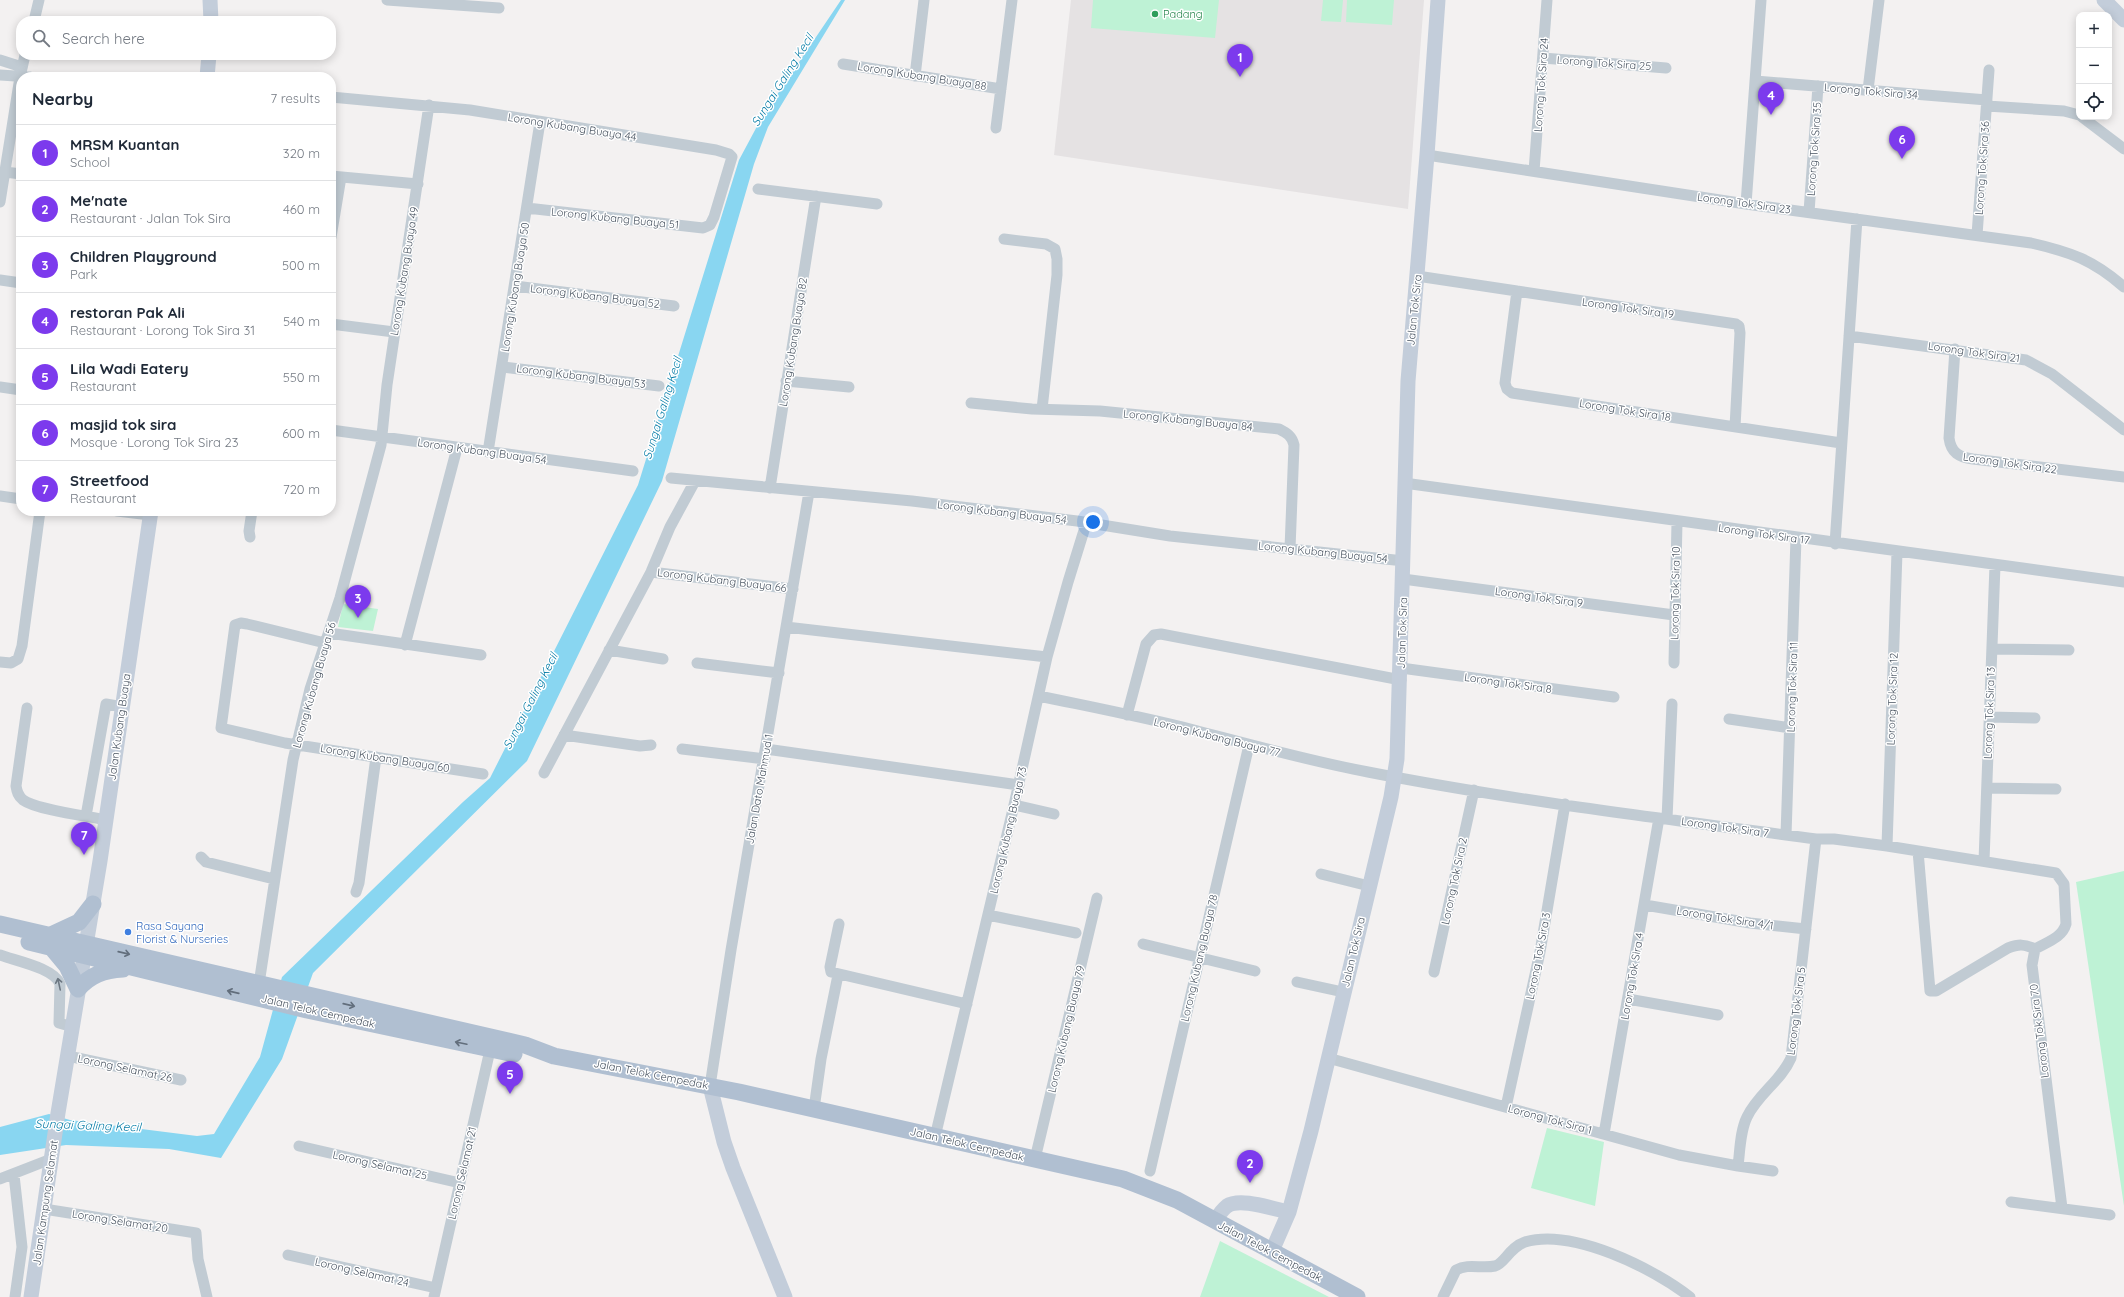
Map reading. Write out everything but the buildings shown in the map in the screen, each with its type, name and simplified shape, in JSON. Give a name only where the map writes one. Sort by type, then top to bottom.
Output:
[{"type":"main road","points":[[51,942],[79,922],[93,904]]},
{"type":"main road","points":[[0,924],[51,942],[67,966],[78,989],[86,980],[99,973],[117,969],[135,968]]},
{"type":"main road","points":[[0,935],[51,942],[85,950]]},
{"type":"main road","name":"Jalan Telok Cempedak","points":[[85,950],[259,984],[274,994]]},
{"type":"main road","name":"Jalan Telok Cempedak","points":[[85,950],[135,968],[274,994],[490,1050],[522,1055],[554,1056],[710,1086],[1109,1175],[1141,1184],[1177,1200],[1357,1297]]},
{"type":"main road","name":"Jalan Telok Cempedak","points":[[309,1003],[525,1045],[554,1056]]},
{"type":"street","points":[[35,16],[39,0]]},
{"type":"street","points":[[210,0],[211,16]]},
{"type":"street","points":[[387,0],[500,8]]},
{"type":"street","points":[[915,76],[924,0]]},
{"type":"street","points":[[996,128],[1012,0]]},
{"type":"street","name":"Jalan Tok Sira","points":[[1272,1251],[1288,1212],[1328,1058],[1395,777],[1401,674],[1404,579],[1404,484],[1408,381],[1427,155],[1438,0]]},
{"type":"street","name":"Lorong Tok Sira 24","points":[[1534,171],[1547,0]]},
{"type":"street","points":[[1746,204],[1761,0]]},
{"type":"street","points":[[1868,90],[1879,0]]},
{"type":"street","points":[[2104,0],[2124,20]]},
{"type":"street","name":"Lorong Tok Sira 25","points":[[1543,58],[1666,68]]},
{"type":"street","points":[[0,60],[22,72]]},
{"type":"street","points":[[24,72],[25,60]]},
{"type":"street","points":[[207,72],[209,60]]},
{"type":"street","name":"Lorong Kubang Buaya 88","points":[[844,64],[1001,89]]},
{"type":"street","name":"Lorong Tok Sira 36","points":[[1977,235],[1989,70]]},
{"type":"street","points":[[0,75],[16,74]]},
{"type":"street","name":"Lorong Tok Sira 34","points":[[1754,81],[1868,90],[2064,110],[2076,114]]},
{"type":"street","name":"Lorong Tok Sira 35","points":[[1809,212],[1818,86]]},
{"type":"street","name":"Lorong Kubang Buaya 44","points":[[336,97],[428,105],[540,122],[729,154],[732,157],[731,164],[714,217],[710,225],[702,228]]},
{"type":"street","name":"Lorong Kubang Buaya 49","points":[[381,437],[394,332],[418,184],[428,105]]},
{"type":"street","points":[[0,202],[16,115]]},
{"type":"street","points":[[2086,120],[2124,149]]},
{"type":"street","name":"Lorong Kubang Buaya 50","points":[[488,452],[503,367],[540,122]]},
{"type":"street","name":"Lorong Tok Sira 23","points":[[1427,155],[1746,204],[2031,243],[2062,250],[2097,266],[2124,287]]},
{"type":"street","points":[[5,172],[16,173]]},
{"type":"street","points":[[336,176],[418,184]]},
{"type":"street","points":[[758,189],[877,204]]},
{"type":"street","name":"Lorong Kubang Buaya 82","points":[[770,488],[816,196]]},
{"type":"street","name":"Lorong Kubang Buaya 51","points":[[527,208],[702,228]]},
{"type":"street","points":[[1836,544],[1841,443],[1857,219]]},
{"type":"street","points":[[1004,239],[1046,244],[1055,249],[1057,253],[1057,275],[1042,409]]},
{"type":"street","name":"Lorong Tok Sira 19","points":[[1417,276],[1736,324],[1739,326],[1740,333],[1735,427]]},
{"type":"street","points":[[0,280],[16,282]]},
{"type":"street","name":"Lorong Kubang Buaya 52","points":[[515,286],[674,306]]},
{"type":"street","name":"Lorong Tok Sira 18","points":[[1517,291],[1505,383],[1507,389],[1512,393],[1841,443]]},
{"type":"street","points":[[336,325],[394,332]]},
{"type":"street","name":"Lorong Tok Sira 21","points":[[1849,336],[1955,349],[2017,358],[2033,362],[2052,374],[2124,430]]},
{"type":"street","name":"Lorong Tok Sira 22","points":[[1955,349],[1949,438],[1953,451],[1958,456],[2124,478]]},
{"type":"street","name":"Lorong Kubang Buaya 53","points":[[503,367],[659,386]]},
{"type":"street","points":[[786,381],[849,387]]},
{"type":"street","points":[[0,387],[16,389]]},
{"type":"street","name":"Lorong Kubang Buaya 84","points":[[971,403],[1042,409],[1100,410],[1279,429],[1290,436],[1294,445],[1290,549]]},
{"type":"street","name":"Lorong Kubang Buaya 54","points":[[336,431],[633,471]]},
{"type":"street","name":"Lorong Kubang Buaya 56","points":[[259,984],[274,878],[296,745],[379,452],[381,437]]},
{"type":"street","points":[[405,645],[457,448]]},
{"type":"street","name":"Lorong Kubang Buaya 54","points":[[671,478],[912,501],[1290,549],[1404,561]]},
{"type":"street","points":[[544,773],[651,572],[670,527],[695,480]]},
{"type":"street","name":"Lorong Tok Sira 17","points":[[1404,484],[2124,582]]},
{"type":"street","name":"Jalan Dato Mahmud 1","points":[[710,1086],[731,950],[766,754],[809,492]]},
{"type":"street","points":[[0,496],[16,498]]},
{"type":"street","points":[[1,662],[11,663],[18,659],[22,646],[39,516]]},
{"type":"street","name":"Jalan Kubang Buaya","points":[[85,950],[106,820],[151,516]]},
{"type":"street","points":[[250,537],[249,531],[251,516]]},
{"type":"street","name":"Lorong Tok Sira 10","points":[[1674,663],[1677,522]]},
{"type":"street","name":"Lorong Kubang Buaya 73","points":[[934,1137],[1019,785],[1047,657],[1086,524]]},
{"type":"street","name":"Lorong Tok Sira 11","points":[[1786,835],[1791,728],[1796,538]]},
{"type":"street","name":"Lorong Tok Sira 12","points":[[1887,846],[1897,552]]},
{"type":"street","name":"Lorong Tok Sira 13","points":[[1984,861],[1995,565]]},
{"type":"street","name":"Lorong Kubang Buaya 66","points":[[651,572],[793,589]]},
{"type":"street","name":"Lorong Tok Sira 9","points":[[1404,579],[1674,615]]},
{"type":"street","name":"Lorong Kubang Buaya 60","points":[[327,638],[241,623],[235,625],[233,630],[221,728],[296,745],[483,774]]},
{"type":"street","points":[[786,626],[1047,657]]},
{"type":"street","name":"Lorong Tok Sira 8","points":[[1127,715],[1146,644],[1154,635],[1161,634],[1401,674],[1614,697]]},
{"type":"street","points":[[327,638],[405,645],[481,655]]},
{"type":"street","points":[[1992,648],[2069,650]]},
{"type":"street","points":[[609,650],[663,659]]},
{"type":"street","points":[[697,663],[779,673]]},
{"type":"street","name":"Lorong Kubang Buaya 77","points":[[1039,696],[1195,730],[1249,745],[1395,777]]},
{"type":"street","points":[[86,816],[106,704],[123,707]]},
{"type":"street","points":[[1663,818],[1672,704]]},
{"type":"street","points":[[27,708],[16,786],[18,795],[24,800],[49,808],[106,820]]},
{"type":"street","points":[[1989,717],[2035,718]]},
{"type":"street","points":[[1729,718],[1791,728]]},
{"type":"street","points":[[564,735],[640,746],[651,745]]},
{"type":"street","name":"Lorong Kubang Buaya 78","points":[[1150,1170],[1249,745]]},
{"type":"street","points":[[682,749],[766,754],[1019,785]]},
{"type":"street","points":[[356,892],[359,883],[376,757]]},
{"type":"street","name":"Lorong Tok Sira 7","points":[[1395,777],[1564,804],[1816,840],[1834,839],[1918,850],[2056,873],[2064,884],[2066,924],[2060,935],[2035,948]]},
{"type":"street","points":[[1986,788],[2056,788]]},
{"type":"street","name":"Lorong Tok Sira 2","points":[[1434,972],[1474,790]]},
{"type":"street","name":"Lorong Tok Sira 3","points":[[1506,1107],[1540,952],[1564,804]]},
{"type":"street","points":[[1014,805],[1054,814]]},
{"type":"street","name":"Lorong Tok Sira 4","points":[[1604,1134],[1645,905],[1663,818]]},
{"type":"street","name":"Lorong Tok Sira 5","points":[[1738,1166],[1746,1119],[1752,1107],[1787,1068],[1791,1058],[1816,840]]},
{"type":"street","points":[[1918,850],[1930,991],[1936,991],[2008,948],[2018,944],[2025,944],[2035,948]]},
{"type":"street","points":[[201,857],[206,862],[274,878]]},
{"type":"street","points":[[1321,874],[1369,886]]},
{"type":"street","name":"Lorong Kubang Buaya 79","points":[[1035,1159],[1097,898]]},
{"type":"street","name":"Lorong Tok Sira 4/1","points":[[1645,905],[1750,923],[1806,930]]},
{"type":"street","points":[[988,915],[1076,933]]},
{"type":"street","points":[[839,924],[830,967],[831,972],[838,975],[967,1004]]},
{"type":"street","points":[[1142,944],[1255,971]]},
{"type":"street","name":"Lorong Tok Sira 70","points":[[2035,948],[2032,965],[2034,989],[2062,1208]]},
{"type":"street","name":"Jalan Kampung Selamat","points":[[31,1297],[58,1113],[68,1056],[66,1025],[78,989],[85,950]]},
{"type":"street","points":[[0,955],[46,970],[58,978],[66,1025]]},
{"type":"street","points":[[814,1109],[821,1059],[838,975]]},
{"type":"street","points":[[1296,982],[1343,992]]},
{"type":"street","points":[[1628,999],[1718,1015]]},
{"type":"street","name":"Lorong Selamat 21","points":[[435,1293],[490,1050]]},
{"type":"street","name":"Lorong Selamat 26","points":[[68,1056],[181,1080]]},
{"type":"street","name":"Lorong Tok Sira 1","points":[[1328,1058],[1679,1155],[1773,1171]]},
{"type":"street","points":[[710,1086],[724,1142],[733,1168],[785,1297]]},
{"type":"street","name":"Lorong Selamat 25","points":[[299,1146],[460,1183]]},
{"type":"street","points":[[0,1179],[14,1175],[52,1154]]},
{"type":"street","points":[[14,1175],[22,1247],[15,1297]]},
{"type":"street","points":[[2011,1202],[2110,1215]]},
{"type":"street","points":[[1215,1221],[1227,1206],[1233,1204],[1252,1204],[1288,1212]]},
{"type":"street","name":"Lorong Selamat 20","points":[[44,1209],[196,1233],[198,1259],[207,1297]]},
{"type":"street","points":[[1443,1297],[1456,1270],[1468,1266],[1495,1266],[1500,1264],[1518,1245],[1527,1242],[1553,1239],[1593,1247],[1624,1258],[1690,1297]]},
{"type":"street","name":"Lorong Selamat 24","points":[[288,1255],[435,1293]]},
{"type":"shaded area","points":[[1071,0],[1424,0],[1408,209],[1054,155]]},
{"type":"green space","name":"Padang","points":[[1093,0],[1219,0],[1215,38],[1091,28]]},
{"type":"green space","points":[[1323,0],[1343,0],[1341,22],[1321,21]]},
{"type":"green space","points":[[1347,0],[1394,0],[1392,25],[1346,22]]},
{"type":"green space","points":[[343,604],[378,609],[373,631],[338,627]]},
{"type":"green space","points":[[2124,871],[2124,1206],[2076,882]]},
{"type":"green space","points":[[1547,1128],[1604,1142],[1595,1206],[1531,1188]]},
{"type":"green space","points":[[1220,1241],[1329,1297],[1200,1297]]},
{"type":"water","name":"Sungai Galing Kecil","points":[[841,0],[845,0],[768,127],[754,164],[662,481],[527,761],[313,973],[282,1059],[221,1158],[169,1149],[66,1145],[0,1155],[0,1127],[49,1114],[70,1120],[197,1136],[214,1134],[260,1057],[282,977],[463,802],[490,778],[638,485],[739,160],[762,117]]},
{"type":"place","name":"Padang","points":[[1155,14]]},
{"type":"place","name":"MRSM Kuantan","points":[[1240,77]]},
{"type":"place","name":"restoran Pak Ali","points":[[1771,115]]},
{"type":"place","name":"masjid tok sira","points":[[1902,159]]},
{"type":"place","name":"Children Playground","points":[[358,618]]},
{"type":"place","name":"Streetfood","points":[[84,855]]},
{"type":"place","name":"Rasa Sayang Florist & Nurseries","points":[[128,932]]},
{"type":"place","name":"Lila Wadi Eatery","points":[[510,1094]]},
{"type":"place","name":"Me'nate","points":[[1250,1183]]}]
